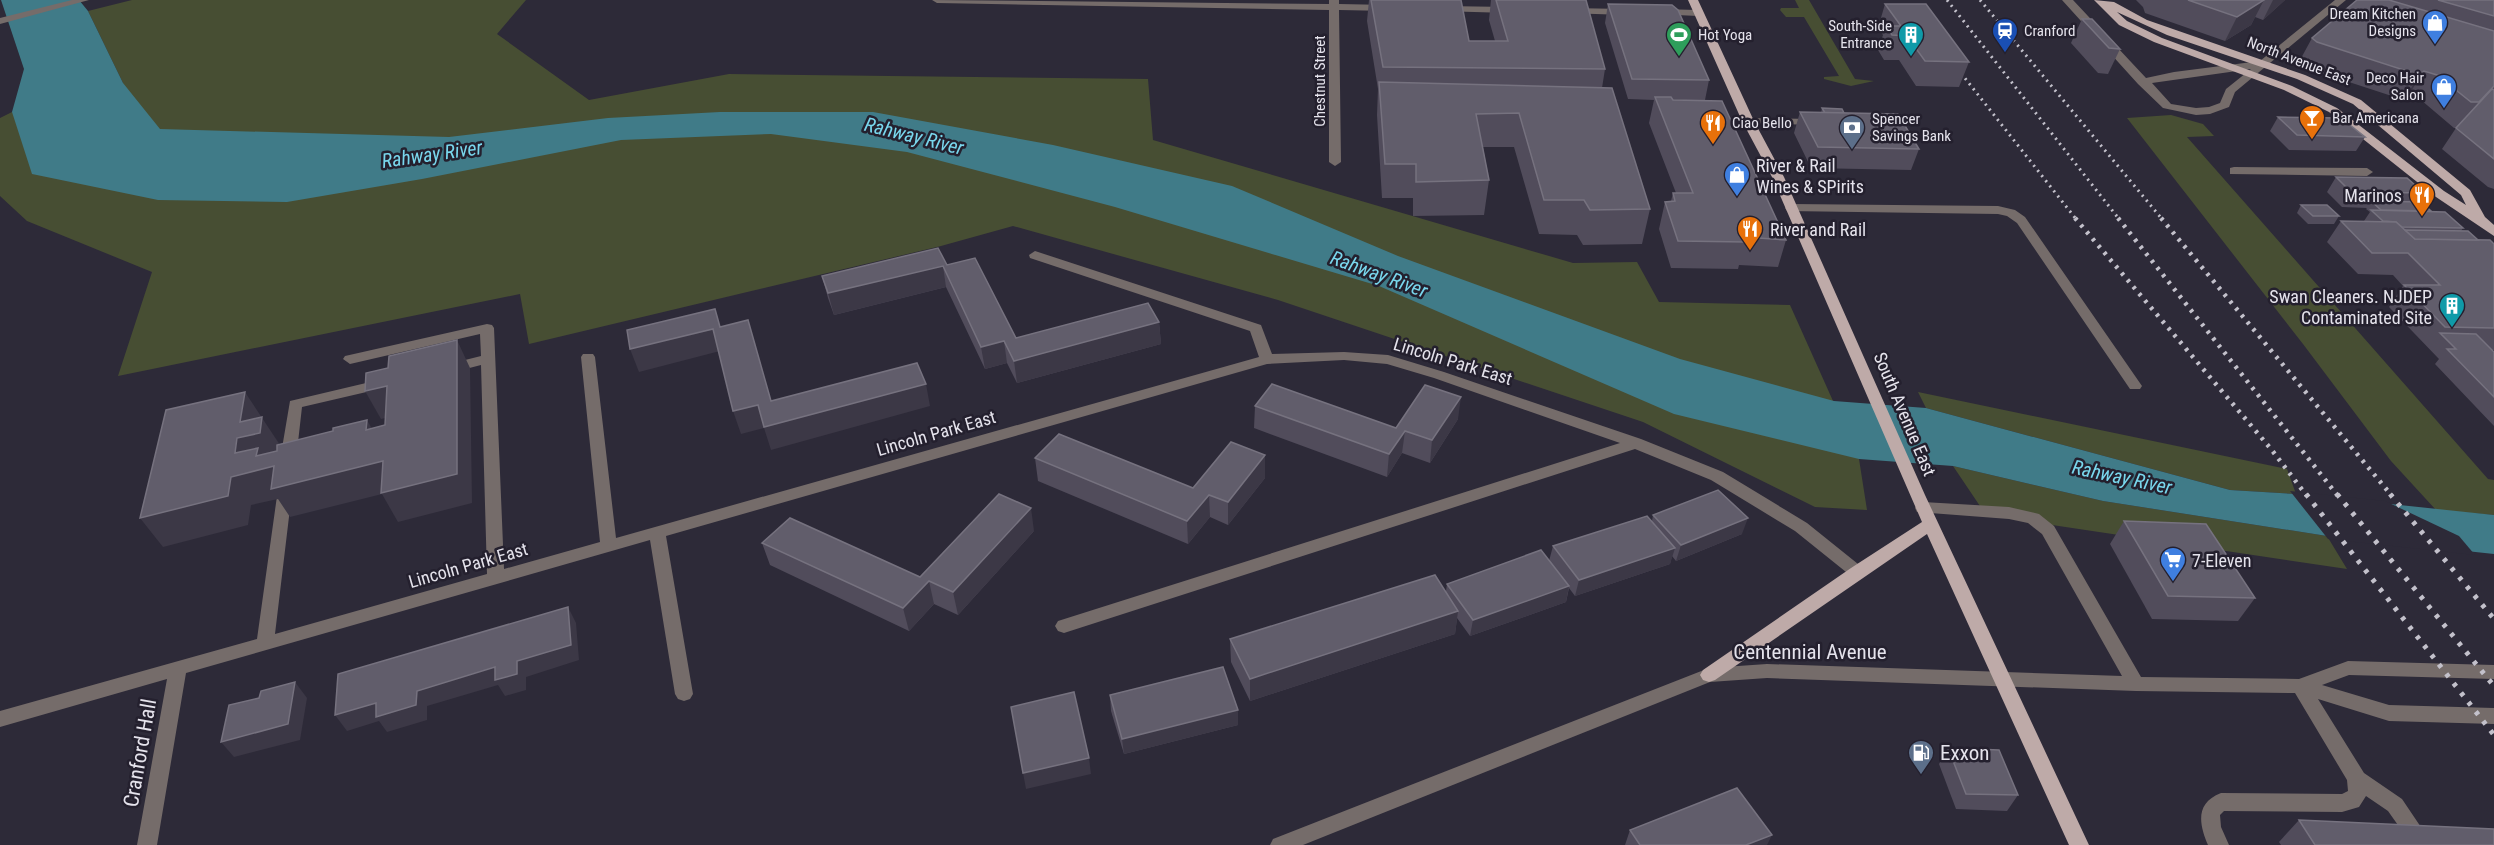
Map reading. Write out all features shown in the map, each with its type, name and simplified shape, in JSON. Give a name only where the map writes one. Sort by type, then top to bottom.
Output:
[{"type":"main road","name":"South Avenue East","points":[[1694,0],[1748,121],[1778,177],[1920,502],[2079,845]]},
{"type":"main road","name":"North Avenue East","points":[[2099,0],[2123,23],[2158,40],[2311,98],[2333,110],[2440,194],[2480,219],[2494,232]]},
{"type":"main road","name":"North Avenue East","points":[[2104,0],[2143,22],[2318,84],[2357,102],[2466,193],[2480,219]]},
{"type":"main road","points":[[1709,675],[1857,572],[1931,524]]},
{"type":"street","points":[[0,21],[84,0]]},
{"type":"street","points":[[937,0],[1334,3],[1406,8]]},
{"type":"street","points":[[2067,0],[2167,106],[2189,112],[2212,112],[2224,105],[2230,91],[2250,74],[2343,4]]},
{"type":"street","points":[[2325,0],[2343,4]]},
{"type":"street","name":"Chestnut Street","points":[[1334,3],[1335,162]]},
{"type":"street","points":[[1430,9],[1525,10]]},
{"type":"street","points":[[1561,11],[1632,12]]},
{"type":"street","points":[[1644,12],[1698,13]]},
{"type":"street","points":[[2142,82],[2174,75],[2262,64]]},
{"type":"street","points":[[1748,121],[1824,122]]},
{"type":"street","points":[[2234,171],[2367,172]]},
{"type":"street","points":[[1791,207],[1998,210],[2012,213],[2021,220],[2135,386]]},
{"type":"street","points":[[1035,255],[1256,328],[1267,359]]},
{"type":"street","points":[[350,359],[487,328],[496,578]]},
{"type":"street","name":"Lincoln Park East","points":[[0,719],[1267,359],[1344,356],[1388,360],[1439,375],[1636,443],[1717,476],[1801,528],[1857,572]]},
{"type":"street","points":[[588,357],[609,546]]},
{"type":"street","points":[[434,372],[488,359]]},
{"type":"street","points":[[286,478],[295,404],[401,380]]},
{"type":"street","points":[[1064,626],[1636,443]]},
{"type":"street","points":[[265,644],[283,500]]},
{"type":"street","points":[[1920,502],[2033,518],[2048,530],[2136,684]]},
{"type":"street","points":[[657,532],[684,694]]},
{"type":"street","name":"Cranford Hall","points":[[147,845],[178,668]]},
{"type":"street","name":"Centennial Avenue","points":[[2300,686],[2348,668],[2494,672]]},
{"type":"street","name":"Centennial Avenue","points":[[1280,845],[1709,675],[1767,671],[2136,684],[2300,686],[2389,713],[2494,716]]},
{"type":"street","points":[[2300,686],[2357,779],[2395,806],[2423,845]]},
{"type":"street","points":[[2219,845],[2213,836],[2208,816],[2213,806],[2221,802],[2342,803],[2352,801],[2358,793],[2357,779]]},
{"type":"green space","points":[[132,0],[526,0],[497,34],[589,100],[729,74],[1148,79],[1153,140],[1573,263],[1637,262],[1659,302],[1790,305],[1859,459],[1867,510],[1815,507],[1643,422],[1278,300],[1013,226],[941,246],[529,344],[520,294],[118,376],[152,272],[27,221],[0,196],[0,118],[12,112],[123,83],[88,11]]},
{"type":"green space","points":[[1795,0],[1809,0],[1855,79],[1874,81],[1851,86],[1824,79],[1824,77],[1839,76],[1804,17],[1786,17],[1780,10],[1781,8],[1799,8]]},
{"type":"green space","points":[[2171,115],[2203,124],[2214,136],[2187,137],[2488,479],[2494,480],[2494,515],[2436,510],[2391,461],[2127,118]]},
{"type":"green space","points":[[1918,392],[2287,469],[2296,494],[2230,490],[1926,408]]},
{"type":"green space","points":[[1953,466],[2103,501],[2327,536],[2347,569],[1986,515]]},
{"type":"water","name":"Rahway River","points":[[1,0],[79,0],[88,11],[123,83],[160,129],[449,137],[608,118],[720,112],[873,112],[1053,145],[1232,186],[1398,256],[1680,359],[1834,401],[1926,408],[2230,490],[2296,494],[2494,515],[2494,554],[2327,536],[2103,501],[1953,466],[1859,459],[1674,414],[1379,286],[1115,207],[907,152],[771,134],[621,140],[422,179],[287,202],[158,200],[32,174],[12,112],[24,69]]},
{"type":"pier","points":[[2290,491],[2385,501],[2459,536],[2475,555],[2328,539]]},
{"type":"building","points":[[1371,0],[1461,0],[1469,41],[1508,41],[1496,0],[1586,0],[1605,69],[1383,67]]},
{"type":"building","points":[[2188,0],[2264,0],[2237,17]]},
{"type":"building","points":[[2357,0],[2389,0],[2494,31],[2494,86],[2479,102],[2471,102],[2437,75],[2424,71],[2419,75],[2317,42],[2312,38]]},
{"type":"building","points":[[2438,0],[2494,0],[2494,16]]},
{"type":"building","points":[[1608,4],[1672,5],[1678,10],[1709,80],[1632,79]]},
{"type":"building","points":[[1885,4],[1926,4],[1969,62],[1925,61],[1907,36],[1892,35],[1886,26],[1901,26]]},
{"type":"building","points":[[2082,19],[2092,19],[2120,49],[2109,48]]},
{"type":"building","points":[[1379,82],[1612,88],[1650,209],[1590,210],[1584,200],[1544,200],[1519,113],[1476,114],[1489,180],[1416,182],[1416,164],[1385,164]]},
{"type":"building","points":[[2492,89],[2494,90],[2494,159],[2456,128]]},
{"type":"building","points":[[1655,97],[1671,97],[1673,100],[1722,101],[1786,240],[1744,237],[1746,242],[1678,241],[1665,202],[1675,201],[1673,193],[1693,193]]},
{"type":"building","points":[[1822,108],[1842,109],[1844,113],[1825,113]]},
{"type":"building","points":[[1800,112],[1898,114],[1919,149],[1818,147]]},
{"type":"building","points":[[2278,117],[2341,118],[2365,137],[2297,135]]},
{"type":"building","points":[[2336,177],[2407,178],[2424,193],[2351,192]]},
{"type":"building","points":[[2371,201],[2421,202],[2431,211],[2381,210]]},
{"type":"building","points":[[2301,205],[2327,205],[2339,216],[2313,216]]},
{"type":"building","points":[[2371,210],[2445,212],[2463,228],[2402,227],[2396,222],[2383,221]]},
{"type":"building","points":[[2341,221],[2396,222],[2415,239],[2490,240],[2494,244],[2494,328],[2445,327],[2404,285],[2440,285],[2408,253],[2372,253]]},
{"type":"building","points":[[2405,230],[2468,231],[2478,240],[2415,239]]},
{"type":"building","points":[[938,248],[947,265],[975,258],[1016,338],[1148,303],[1159,322],[1014,361],[1004,341],[981,347],[943,266],[828,293],[822,276]]},
{"type":"building","points":[[715,309],[720,327],[748,320],[771,401],[917,363],[926,384],[764,427],[758,405],[733,411],[713,329],[630,349],[627,330]]},
{"type":"building","points":[[2440,333],[2476,334],[2494,352],[2494,397],[2447,349],[2456,349]]},
{"type":"building","points":[[457,340],[457,474],[381,493],[383,461],[271,489],[274,466],[231,477],[228,496],[140,518],[166,410],[245,392],[240,422],[262,417],[260,433],[237,438],[235,453],[258,448],[256,456],[277,451],[277,445],[367,420],[366,430],[385,425],[387,386],[365,391],[366,373],[388,368],[389,356]]},
{"type":"building","points":[[1272,384],[1396,428],[1425,385],[1461,397],[1432,440],[1405,431],[1389,454],[1255,406]]},
{"type":"building","points":[[1059,434],[1193,488],[1231,442],[1265,455],[1228,502],[1209,495],[1187,521],[1035,458]]},
{"type":"building","points":[[1718,490],[1748,518],[1681,545],[1653,515]]},
{"type":"building","points":[[999,494],[1031,508],[953,592],[929,581],[903,608],[762,543],[790,518],[920,577]]},
{"type":"building","points":[[1647,516],[1675,548],[1579,580],[1553,546]]},
{"type":"building","points":[[2124,521],[2206,524],[2255,598],[2168,596]]},
{"type":"building","points":[[1541,550],[1569,586],[1473,620],[1447,584]]},
{"type":"building","points":[[1435,575],[1458,611],[1250,679],[1230,639]]},
{"type":"building","points":[[568,607],[571,645],[517,661],[517,674],[495,680],[495,667],[417,691],[416,705],[376,717],[376,703],[335,715],[338,674]]},
{"type":"building","points":[[1223,667],[1238,710],[1122,739],[1110,695]]},
{"type":"building","points":[[295,682],[288,724],[221,742],[229,705],[259,698],[261,691]]},
{"type":"building","points":[[1074,692],[1089,758],[1023,773],[1011,707]]},
{"type":"building","points":[[1948,748],[1999,750],[2018,795],[1966,794]]},
{"type":"building","points":[[1737,788],[1772,835],[1746,845],[1640,845],[1630,830]]},
{"type":"building","points":[[2299,820],[2494,829],[2494,845],[2315,845]]},
{"type":"railway","points":[[1947,0],[2119,219]]},
{"type":"railway","points":[[1980,0],[2162,219]]},
{"type":"railway","points":[[1953,63],[2076,219]]},
{"type":"railway","points":[[2075,218],[2271,449],[2307,496]]},
{"type":"railway","points":[[2118,218],[2338,496]]},
{"type":"railway","points":[[2161,218],[2392,496]]},
{"type":"railway","points":[[2306,494],[2494,735]]},
{"type":"railway","points":[[2337,494],[2494,686]]},
{"type":"railway","points":[[2390,494],[2494,619]]},
{"type":"place","name":"Dream Kitchen Designs","points":[[2435,46]]},
{"type":"place","name":"Cranford","points":[[2005,54]]},
{"type":"place","name":"Hot Yoga","points":[[1679,58]]},
{"type":"place","name":"South-Side Entrance","points":[[1911,58]]},
{"type":"place","name":"Deco Hair Salon","points":[[2444,110]]},
{"type":"place","name":"Bar Americana","points":[[2312,141]]},
{"type":"place","name":"Ciao Bello","points":[[1713,146]]},
{"type":"place","name":"Spencer Savings Bank","points":[[1852,151]]},
{"type":"place","name":"River & Rail Wines & SPirits","points":[[1737,198]]},
{"type":"place","name":"Marinos","points":[[2422,218]]},
{"type":"place","name":"River and Rail","points":[[1750,252]]},
{"type":"place","name":"Swan Cleaners. NJDEP Contaminated Site","points":[[2452,329]]},
{"type":"place","name":"7-Eleven","points":[[2173,583]]},
{"type":"place","name":"Exxon","points":[[1921,776]]}]
